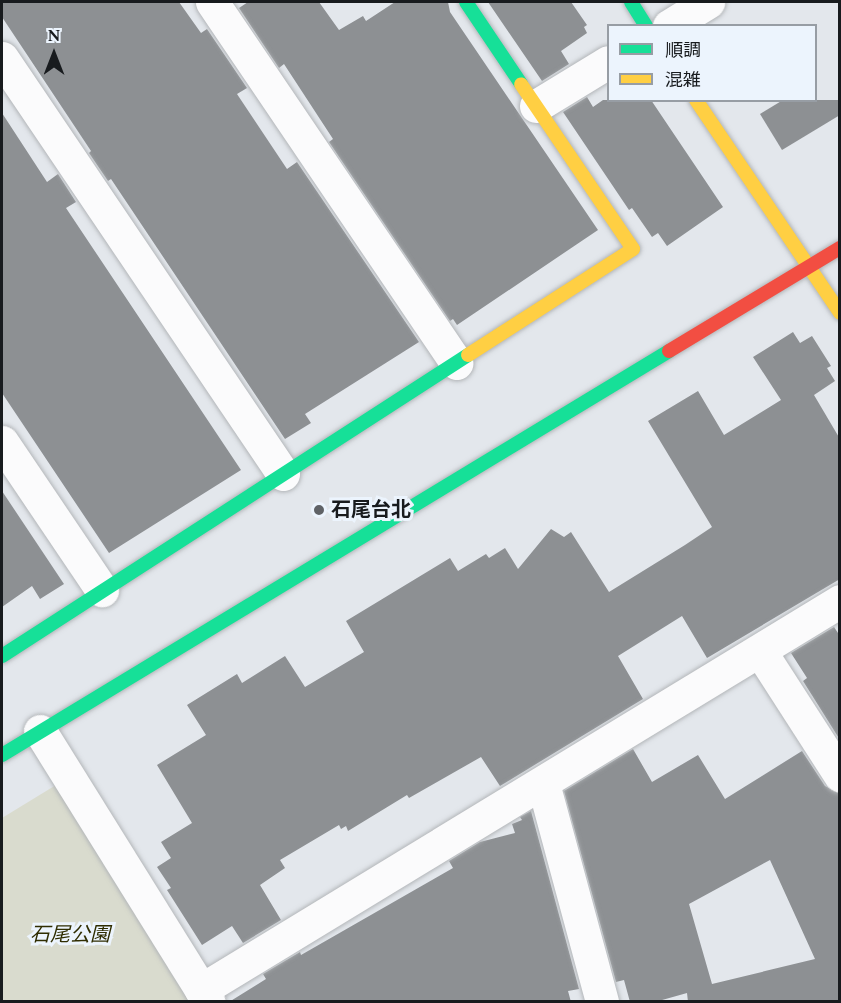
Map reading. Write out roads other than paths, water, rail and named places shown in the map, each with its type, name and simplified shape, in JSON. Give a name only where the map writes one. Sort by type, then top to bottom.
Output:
[{"type":"street","points":[[212,2],[456,363]]},
{"type":"street","points":[[2,656],[633,249],[466,2]]},
{"type":"street","points":[[631,2],[645,24]]},
{"type":"street","points":[[672,24],[708,2]]},
{"type":"street","points":[[2,58],[283,474]]},
{"type":"street","points":[[536,105],[607,63]]},
{"type":"street","points":[[697,102],[807,268],[840,313]]},
{"type":"street","points":[[2,755],[840,248]]},
{"type":"street","points":[[2,442],[102,590]]},
{"type":"street","points":[[40,731],[205,996],[543,783],[840,601]]},
{"type":"street","points":[[760,651],[840,775]]},
{"type":"street","points":[[543,783],[602,1002]]},
{"type":"place","name":"石尾台北","points":[[319,510]]},
{"type":"park label","name":"石尾公園","points":[[70,935]]}]
